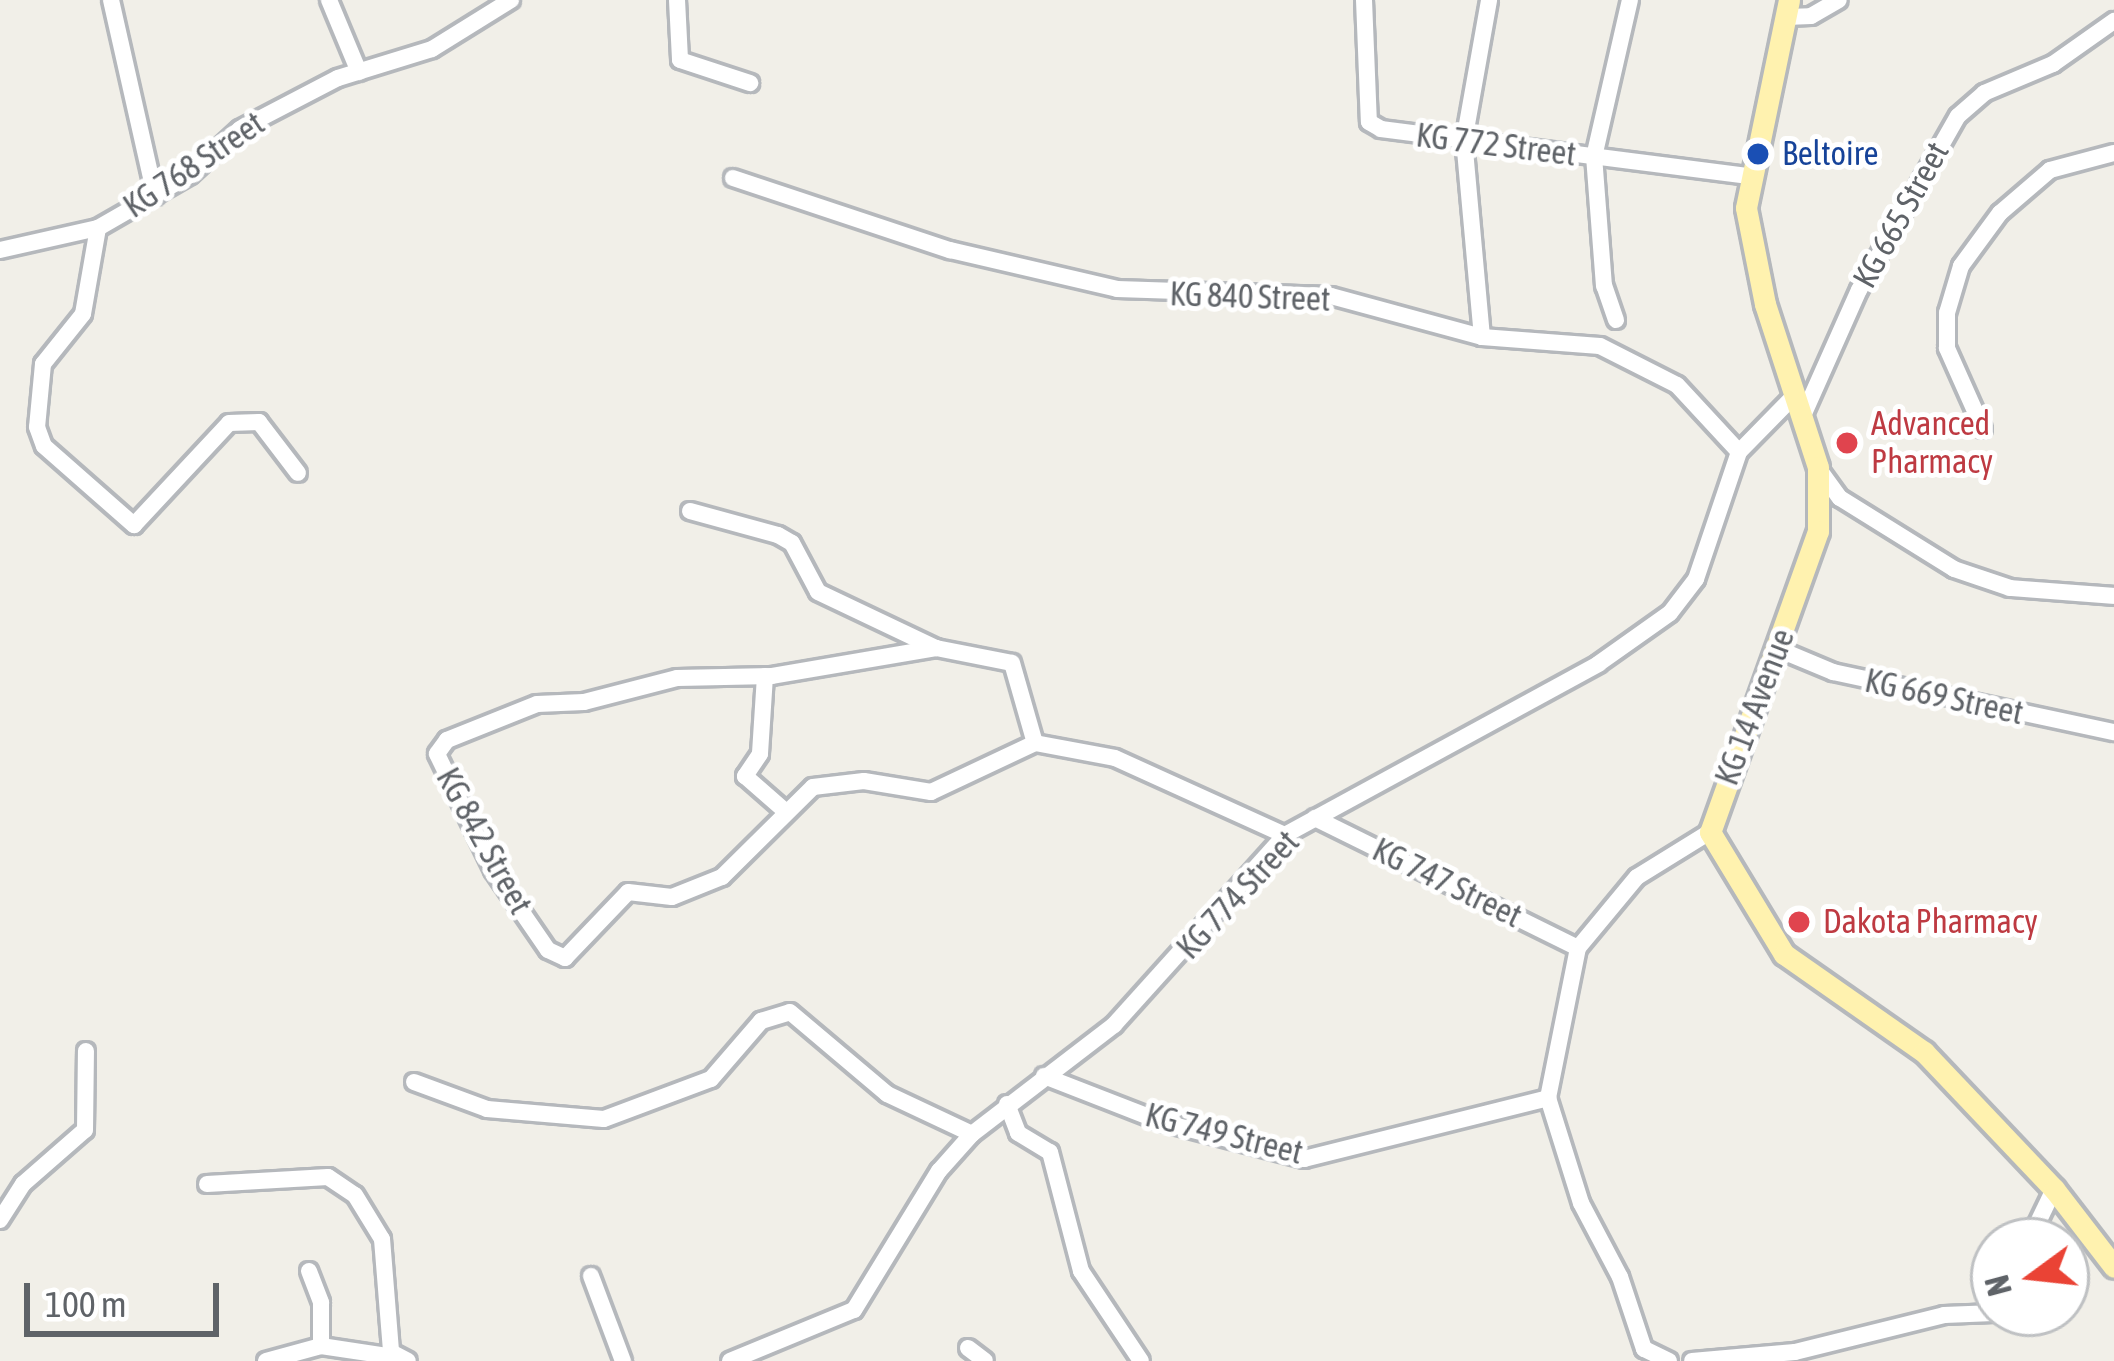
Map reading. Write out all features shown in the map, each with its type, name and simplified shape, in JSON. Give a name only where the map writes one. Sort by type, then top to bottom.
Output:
[{"type":"main road","name":"KG 14 Avenue","points":[[1710,832],[1814,557],[1818,467],[1751,249],[1747,176],[1787,8]]},
{"type":"main road","points":[[1710,832],[1784,954],[1924,1052],[2054,1189],[2114,1267]]},
{"type":"street","points":[[111,0],[155,196]]},
{"type":"street","points":[[329,0],[359,72]]},
{"type":"street","name":"KG 768 Street","points":[[0,250],[98,228],[155,196],[240,129],[359,72],[432,49],[511,0]]},
{"type":"street","points":[[677,0],[680,60],[750,82]]},
{"type":"street","name":"KG 772 Street","points":[[1364,0],[1369,122],[1464,141],[1747,176]]},
{"type":"street","points":[[1482,337],[1464,141],[1489,0]]},
{"type":"street","points":[[1616,320],[1604,286],[1594,157],[1630,0]]},
{"type":"street","points":[[1787,8],[1811,16],[1839,0]]},
{"type":"street","name":"KG 665 Street","points":[[1802,418],[1859,290],[1958,116],[1984,92],[2054,64],[2114,21]]},
{"type":"street","points":[[1983,429],[1960,392],[1947,348],[1947,314],[1961,266],[2000,213],[2050,170],[2114,153]]},
{"type":"street","name":"KG 840 Street","points":[[733,178],[950,250],[1117,289],[1331,296],[1482,337],[1600,346],[1640,361],[1677,385],[1739,452]]},
{"type":"street","points":[[98,228],[83,314],[43,364],[37,427],[44,446],[134,526],[229,423],[259,422],[298,473]]},
{"type":"street","name":"KG 774 Street","points":[[736,1360],[854,1310],[939,1171],[972,1134],[1114,1025],[1285,836],[1598,664],[1670,613],[1696,579],[1739,452],[1796,394]]},
{"type":"street","points":[[1818,467],[1840,498],[1954,569],[2010,588],[2114,596]]},
{"type":"street","points":[[691,511],[778,535],[792,543],[818,592],[936,649],[1012,663],[1035,743],[1115,758],[1285,836]]},
{"type":"street","points":[[784,810],[745,776],[760,754],[764,676],[936,649]]},
{"type":"street","name":"KG 669 Street","points":[[1778,649],[1833,672],[2114,732]]},
{"type":"street","name":"KG 842 Street","points":[[764,676],[677,678],[514,709],[438,747],[493,870],[548,950],[565,958],[628,892],[672,897],[722,877],[784,810],[831,782],[931,792],[1035,743]]},
{"type":"street","name":"KG 747 Street","points":[[1315,818],[1578,948]]},
{"type":"street","points":[[1669,1361],[1649,1359],[1616,1266],[1581,1203],[1548,1098],[1578,948],[1637,877],[1710,832]]},
{"type":"street","points":[[414,1082],[487,1109],[604,1119],[711,1079],[761,1022],[790,1012],[887,1094],[972,1134]]},
{"type":"street","points":[[0,1220],[23,1184],[86,1130],[86,1051]]},
{"type":"street","name":"KG 749 Street","points":[[1044,1076],[1162,1122],[1304,1159],[1548,1098]]},
{"type":"street","points":[[1007,1104],[1018,1133],[1050,1152],[1081,1271],[1141,1361]]},
{"type":"street","points":[[207,1184],[328,1177],[355,1196],[382,1239],[402,1359],[321,1346],[266,1361]]},
{"type":"street","points":[[2041,1217],[2054,1189]]},
{"type":"street","points":[[309,1270],[321,1303],[321,1346]]},
{"type":"street","points":[[591,1276],[622,1361]]},
{"type":"street","points":[[1692,1361],[1796,1356],[1944,1315],[1970,1314]]},
{"type":"street","points":[[968,1348],[985,1361]]},
{"type":"place","name":"Beltoire","points":[[1758,154]]},
{"type":"place","name":"Advanced Pharmacy","points":[[1847,443]]},
{"type":"place","name":"Dakota Pharmacy","points":[[1799,922]]}]
